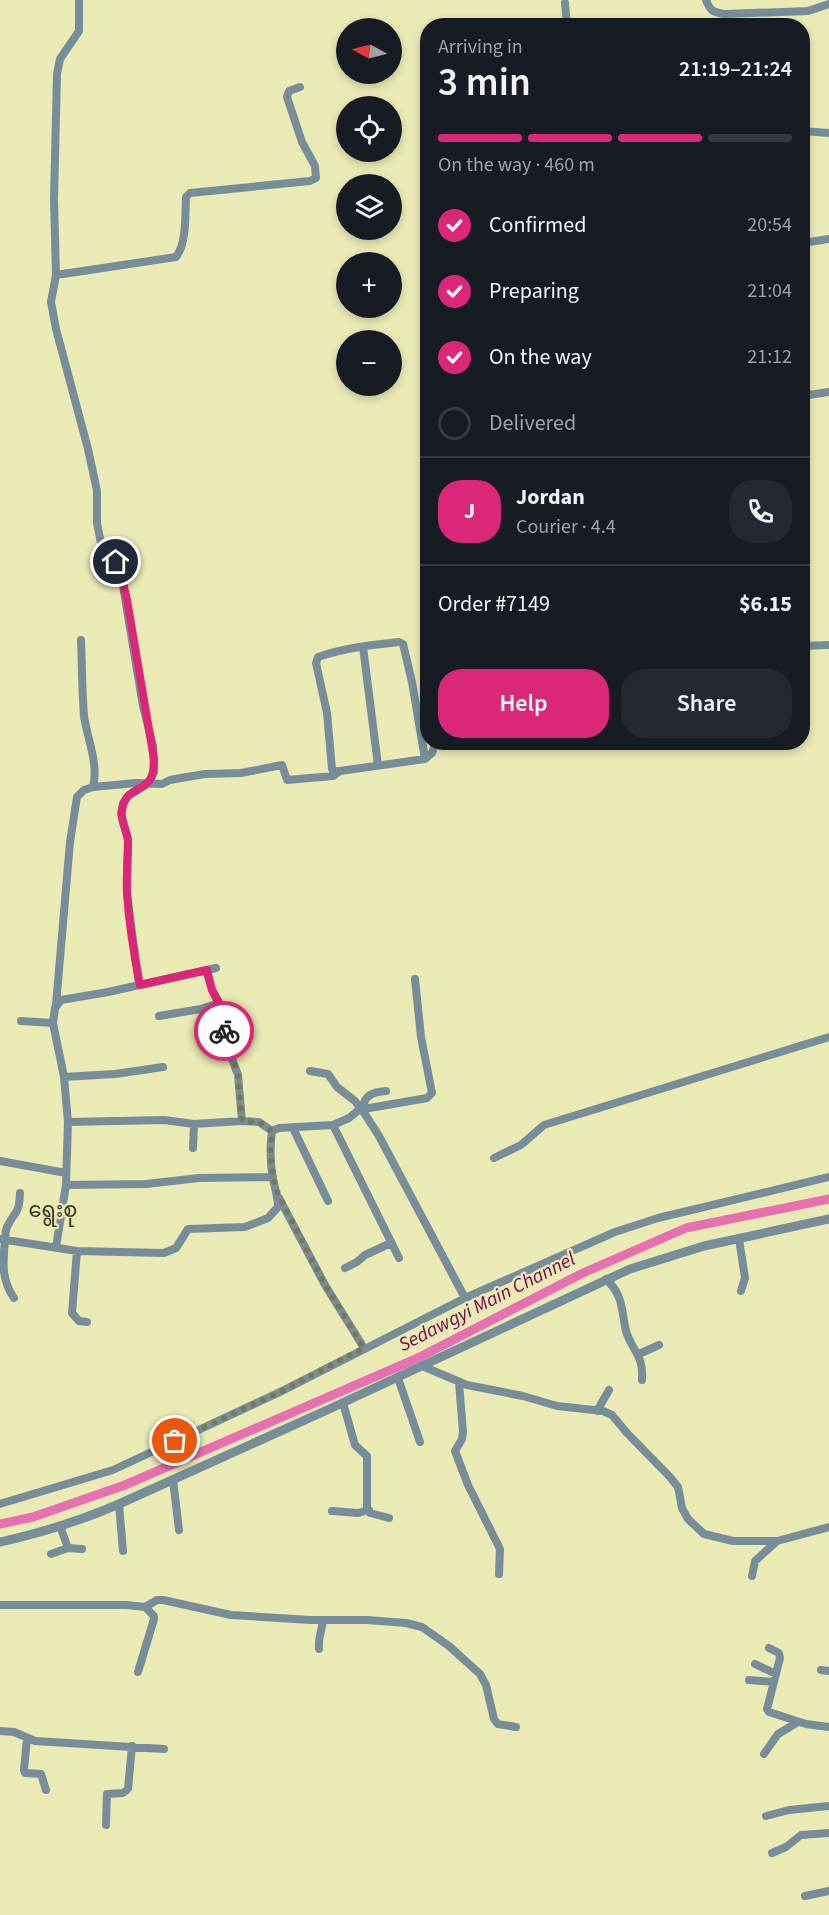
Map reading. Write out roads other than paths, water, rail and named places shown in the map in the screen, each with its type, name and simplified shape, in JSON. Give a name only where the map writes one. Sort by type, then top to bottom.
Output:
[{"type":"street","points":[[79,0],[80,28],[77,36],[60,59],[57,74],[54,199],[57,276],[51,302],[97,491],[97,523],[101,543],[119,567],[127,600],[143,706],[153,746],[154,772],[149,783],[128,796],[123,803],[121,814],[128,839],[127,894],[140,985]]},
{"type":"street","points":[[706,0],[709,9],[714,13],[724,14],[808,11],[829,4]]},
{"type":"street","points":[[565,3],[566,18]]},
{"type":"street","points":[[57,276],[176,257],[182,242],[186,197],[190,193],[310,181],[316,178],[315,166],[302,142],[287,97],[290,91],[300,87]]},
{"type":"street","points":[[810,132],[829,133]]},
{"type":"street","points":[[810,242],[829,239]]},
{"type":"street","points":[[810,395],[829,392]]},
{"type":"street","points":[[81,640],[84,717],[93,764],[93,787]]},
{"type":"street","points":[[420,730],[403,644],[399,642],[336,651],[318,657],[316,660],[327,713],[332,769],[336,772],[425,759],[433,750]]},
{"type":"street","points":[[810,646],[829,645]]},
{"type":"street","points":[[363,647],[378,765]]},
{"type":"street","points":[[423,750],[425,759]]},
{"type":"street","points":[[56,1247],[66,1185],[68,1122],[64,1077],[53,1023],[70,842],[77,797],[84,790],[93,787],[162,784],[170,780],[204,774],[241,773],[282,765],[287,780],[333,776],[340,771]]},
{"type":"street","points":[[56,1005],[61,1000],[216,968]]},
{"type":"street","points":[[207,970],[212,990],[219,1003],[225,1040],[238,1075],[242,1121]]},
{"type":"street","points":[[272,1131],[279,1128],[333,1125],[362,1108],[427,1098],[432,1093],[421,1037],[415,979]]},
{"type":"street","points":[[159,1016],[201,1010],[219,1003]]},
{"type":"street","points":[[21,1021],[53,1023]]},
{"type":"street","points":[[494,1158],[521,1145],[544,1125],[829,1036]]},
{"type":"street","points":[[64,1077],[115,1074],[163,1067]]},
{"type":"street","points":[[310,1071],[328,1074],[337,1087],[362,1108],[465,1298]]},
{"type":"street","points":[[362,1108],[368,1095],[386,1090]]},
{"type":"street","points":[[68,1122],[164,1120],[194,1124],[242,1121],[259,1122],[272,1131]]},
{"type":"street","points":[[193,1148],[194,1124]]},
{"type":"street","points":[[333,1125],[399,1258]]},
{"type":"street","points":[[293,1128],[328,1201]]},
{"type":"street","points":[[272,1131],[270,1153],[278,1194],[325,1285],[364,1348]]},
{"type":"street","points":[[0,1161],[66,1173]]},
{"type":"street","points":[[66,1185],[146,1184],[199,1178],[273,1177]]},
{"type":"street","points":[[0,1504],[113,1470],[280,1392],[465,1298],[615,1233],[658,1218],[829,1177]]},
{"type":"street","points":[[14,1298],[7,1288],[2,1257],[6,1228],[19,1210],[20,1193]]},
{"type":"street","points":[[3,1240],[77,1251],[164,1253],[176,1248],[188,1229],[244,1227],[268,1218],[278,1207],[278,1194]]},
{"type":"street","points":[[0,1542],[60,1526],[118,1504],[398,1378],[606,1279],[677,1253],[829,1219]]},
{"type":"street","points":[[739,1239],[745,1278],[741,1291]]},
{"type":"street","points":[[345,1268],[365,1255],[391,1243]]},
{"type":"street","points":[[77,1251],[72,1313],[79,1321],[87,1322]]},
{"type":"street","points":[[606,1279],[614,1286],[622,1304],[626,1330],[631,1344],[639,1354],[642,1380]]},
{"type":"street","points":[[639,1354],[659,1345]]},
{"type":"street","points":[[422,1366],[459,1383],[523,1396],[557,1406],[612,1414],[634,1442],[678,1487],[682,1508],[688,1520],[704,1534],[733,1540],[777,1542],[829,1527]]},
{"type":"street","points":[[398,1378],[420,1442]]},
{"type":"street","points":[[459,1383],[463,1432],[455,1451],[468,1485],[501,1550],[499,1574]]},
{"type":"street","points":[[597,1411],[609,1390]]},
{"type":"street","points":[[343,1403],[355,1445],[367,1456],[369,1510]]},
{"type":"street","points":[[173,1480],[179,1530]]},
{"type":"street","points":[[118,1504],[123,1551]]},
{"type":"street","points":[[332,1511],[363,1512],[369,1510]]},
{"type":"street","points":[[369,1510],[378,1516],[389,1518]]},
{"type":"street","points":[[60,1526],[68,1548]]},
{"type":"street","points":[[752,1576],[755,1561],[777,1542]]},
{"type":"street","points":[[51,1554],[68,1548],[82,1548]]},
{"type":"street","points":[[0,1605],[145,1607],[157,1600],[163,1600],[231,1615],[391,1621],[410,1624],[429,1631],[459,1654],[483,1677],[492,1715],[498,1724],[516,1727]]},
{"type":"street","points":[[138,1672],[154,1619],[145,1607]]},
{"type":"street","points":[[319,1649],[319,1635],[323,1620]]},
{"type":"street","points":[[769,1648],[779,1653],[780,1658],[768,1712],[798,1722],[829,1727]]},
{"type":"street","points":[[755,1664],[775,1678]]},
{"type":"street","points":[[749,1680],[775,1678]]},
{"type":"street","points":[[764,1754],[778,1734],[798,1722]]},
{"type":"street","points":[[0,1731],[14,1732],[35,1741],[164,1749]]},
{"type":"street","points":[[27,1738],[25,1773],[41,1774],[46,1790]]},
{"type":"street","points":[[106,1825],[107,1794],[123,1793],[128,1789],[132,1746]]},
{"type":"street","points":[[766,1816],[789,1810],[829,1806]]},
{"type":"street","points":[[772,1853],[786,1847],[801,1835],[829,1833]]},
{"type":"street","points":[[805,1896],[829,1891]]},
{"type":"waterway","name":"Sedawgyi Main Channel","points":[[0,1524],[33,1517],[125,1485],[418,1358],[583,1273],[686,1228],[829,1199]]},
{"type":"district","name":"ရွေးစု","points":[[53,1210]]}]
